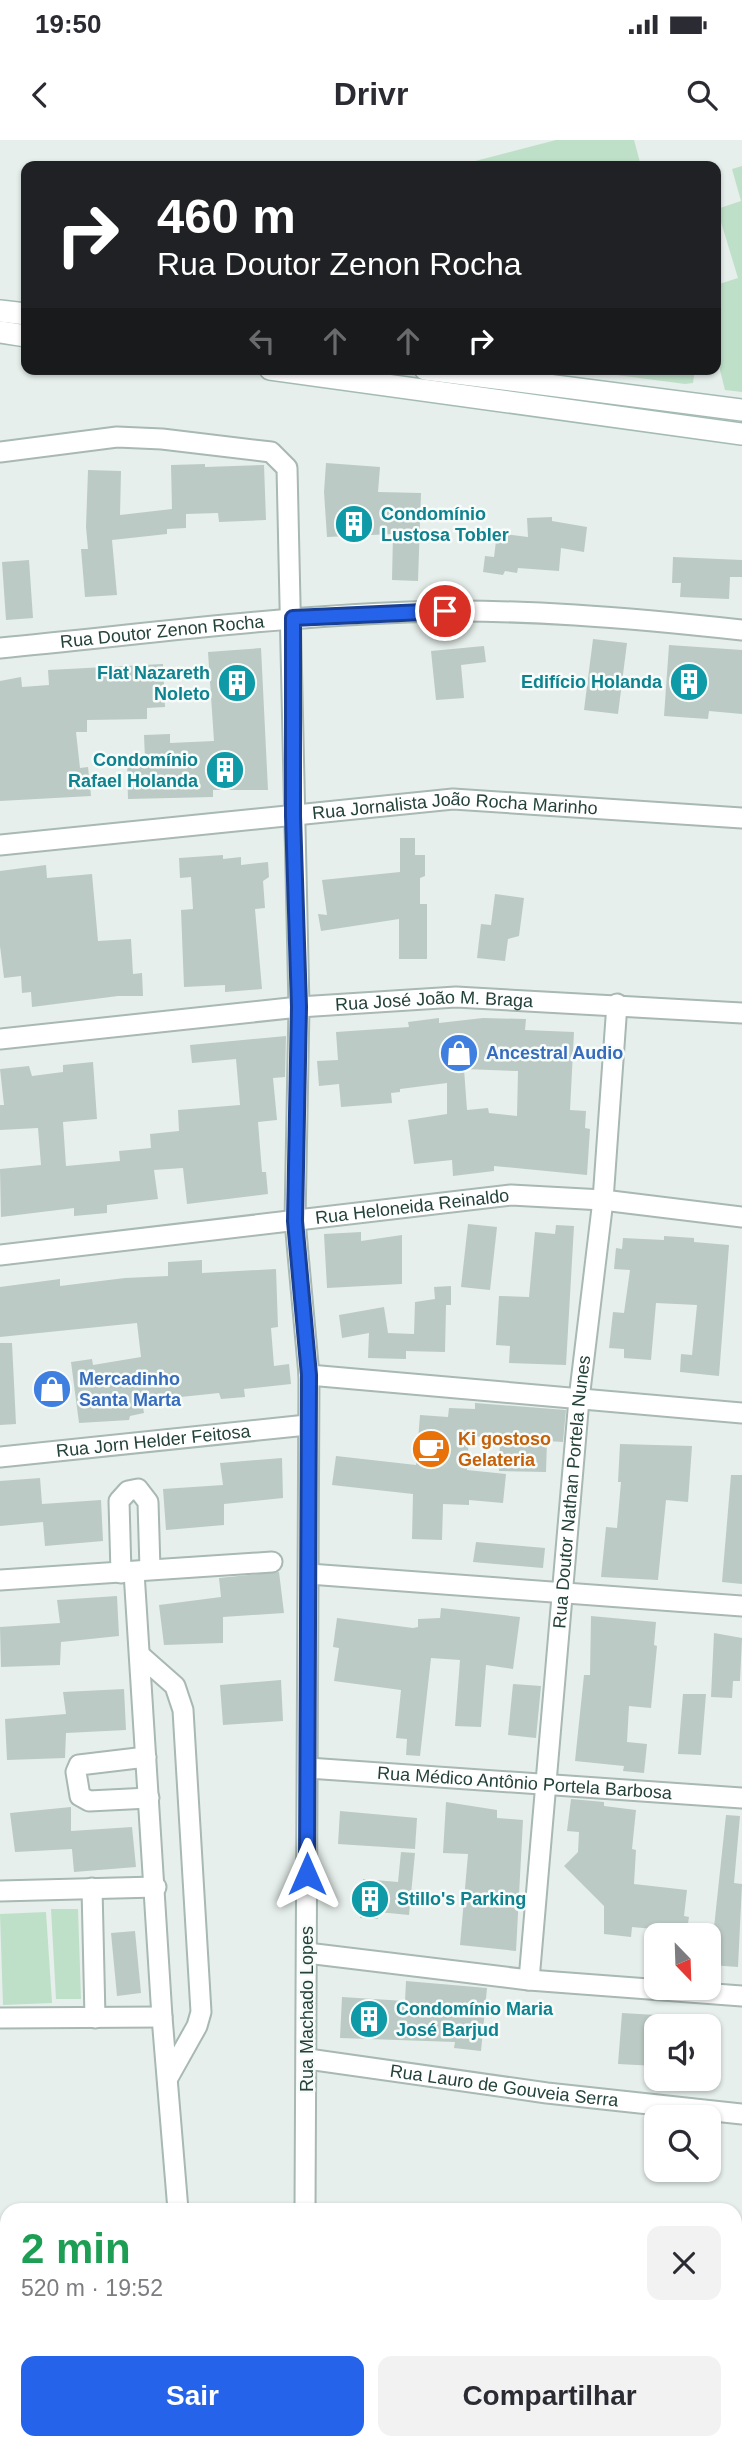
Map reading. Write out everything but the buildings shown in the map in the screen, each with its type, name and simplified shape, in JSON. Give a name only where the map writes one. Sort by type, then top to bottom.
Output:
[{"type":"main road","points":[[314,375],[742,434]]},
{"type":"main road","points":[[471,375],[742,410]]},
{"type":"street","name":"Rua Machado Lopes","points":[[0,452],[117,437],[251,448],[271,452],[287,468],[293,618],[293,816],[299,1007],[295,1221],[309,1375],[305,2203]]},
{"type":"street","name":"Rua Doutor Zenon Rocha","points":[[0,648],[293,618],[409,612],[509,611],[742,630]]},
{"type":"street","name":"Rua Jornalista João Rocha Marinho","points":[[0,845],[453,799],[742,818]]},
{"type":"street","name":"Rua José João M. Braga","points":[[0,1039],[299,1007],[456,997],[617,1003],[742,1013]]},
{"type":"street","name":"Rua Doutor Nathan Portela Nunes","points":[[529,1980],[565,1592],[579,1399],[603,1200],[617,1003]]},
{"type":"street","name":"Rua Heloneida Reinaldo","points":[[0,1255],[511,1195],[603,1200],[742,1217]]},
{"type":"street","points":[[309,1375],[742,1413]]},
{"type":"street","name":"Rua Jorn Helder Feitosa","points":[[0,1457],[307,1424]]},
{"type":"street","points":[[0,1580],[272,1562]]},
{"type":"street","points":[[135,1571],[162,2017],[178,2203]]},
{"type":"street","points":[[309,1574],[742,1606]]},
{"type":"street","points":[[141,1656],[174,1686],[183,1710],[201,2012],[197,2026],[169,2076]]},
{"type":"street","points":[[146,1757],[79,1765],[76,1772],[80,1796],[89,1801],[149,1798]]},
{"type":"street","name":"Rua Médico Antônio Portela Barbosa","points":[[308,1768],[546,1782],[742,1798]]},
{"type":"street","points":[[0,1891],[156,1887]]},
{"type":"street","points":[[92,1888],[95,2018]]},
{"type":"street","points":[[307,1953],[529,1980],[742,1996]]},
{"type":"street","points":[[0,2018],[162,2017]]},
{"type":"street","name":"Rua Lauro de Gouveia Serra","points":[[307,2059],[547,2093],[742,2113]]},
{"type":"green space","points":[[556,140],[634,140],[640,161],[475,161]]},
{"type":"green space","points":[[742,166],[742,392],[725,390],[721,374],[721,283],[738,278],[721,222],[721,208],[741,201],[732,169]]},
{"type":"green space","points":[[617,375],[694,375],[693,383]]},
{"type":"green space","points":[[51,1909],[78,1909],[81,1999],[56,1999]]},
{"type":"green space","points":[[46,1912],[52,2003],[3,2005],[0,1914]]},
{"type":"place","name":"Condomínio Lustosa Tobler","points":[[354,524]]},
{"type":"place","name":"Edifício Holanda","points":[[689,682]]},
{"type":"place","name":"Flat Nazareth Noleto","points":[[237,683]]},
{"type":"place","name":"Condomínio Rafael Holanda","points":[[225,770]]},
{"type":"place","name":"Ancestral Audio","points":[[459,1053]]},
{"type":"place","name":"Mercadinho Santa Marta","points":[[52,1389]]},
{"type":"place","name":"Ki gostoso Gelateria","points":[[431,1449]]},
{"type":"place","name":"Stillo's Parking","points":[[370,1899]]},
{"type":"place","name":"Condomínio Maria José Barjud","points":[[369,2019]]},
{"type":"route","points":[[307,1874],[309,1375],[295,1221],[299,1007],[293,816],[293,618],[445,611]]}]
